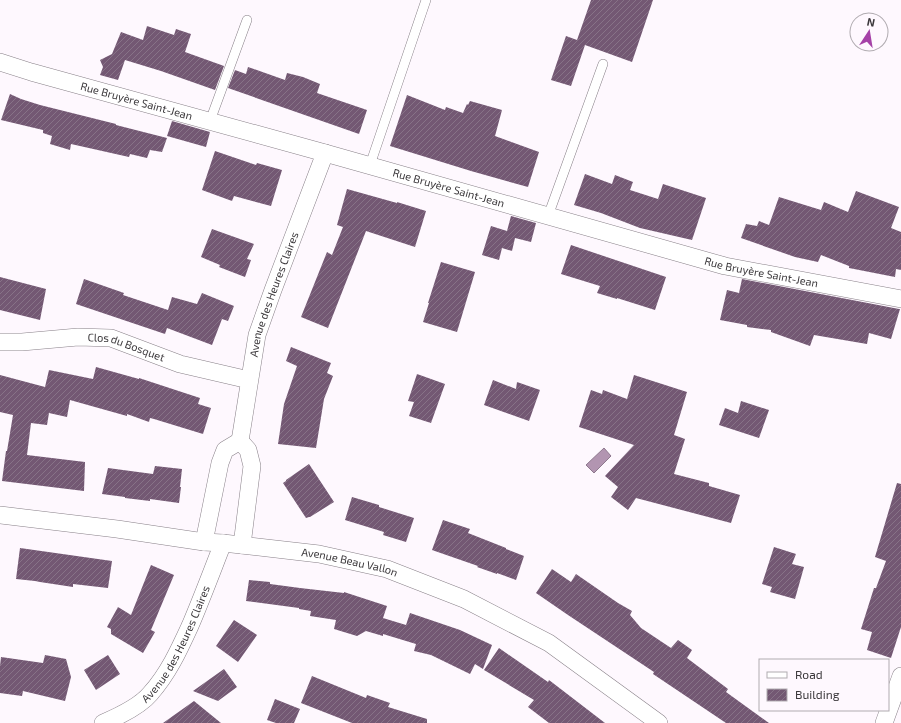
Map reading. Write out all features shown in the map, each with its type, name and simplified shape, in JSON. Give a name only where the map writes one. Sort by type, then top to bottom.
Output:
[{"type":"street","name":"Rue Bruyère Saint-Jean","points":[[0,62],[31,72],[725,266],[901,299]]},
{"type":"street","name":"Avenue des Heures Claires","points":[[240,441],[260,328],[325,153]]},
{"type":"street","name":"Clos du Bosquet","points":[[0,342],[22,342],[78,337],[111,338],[180,364],[250,380]]},
{"type":"street","points":[[204,542],[220,463],[225,450],[240,441],[248,450],[252,466],[242,545]]},
{"type":"street","name":"Avenue Beau Vallon","points":[[0,515],[117,529],[204,542],[319,554],[387,569],[464,599],[549,643],[658,723]]},
{"type":"street","name":"Avenue des Heures Claires","points":[[103,723],[134,707],[149,696],[167,673],[181,646],[201,600],[223,543]]},
{"type":"street","points":[[889,709],[901,676]]},
{"type":"street","points":[[884,723],[888,711]]},
{"type":"lane","points":[[370,166],[426,0]]},
{"type":"lane","points":[[210,121],[247,20]]},
{"type":"lane","points":[[548,216],[603,64]]},
{"type":"shaded area","points":[[604,448],[611,456],[594,473],[586,465]]},
{"type":"building","points":[[591,0],[653,0],[632,62],[585,45],[571,86],[551,80],[566,36],[577,40]]},
{"type":"building","points":[[147,26],[174,35],[176,29],[191,34],[185,52],[224,66],[215,90],[125,60],[118,80],[100,75],[103,67],[100,60],[112,54],[121,32],[143,40]]},
{"type":"building","points":[[248,67],[285,80],[287,73],[303,77],[320,84],[317,93],[367,110],[359,134],[228,88],[235,70],[246,74]]},
{"type":"building","points":[[10,94],[40,105],[167,138],[162,152],[150,150],[147,158],[130,154],[129,157],[71,144],[70,150],[50,144],[52,136],[43,133],[43,130],[1,120]]},
{"type":"building","points":[[407,95],[445,110],[446,107],[463,113],[470,101],[502,110],[495,136],[539,152],[528,187],[390,146]]},
{"type":"building","points":[[172,121],[210,132],[206,147],[167,136]]},
{"type":"building","points":[[215,151],[256,165],[257,163],[282,170],[271,206],[234,196],[232,201],[202,190]]},
{"type":"building","points":[[585,174],[612,184],[615,175],[633,182],[630,190],[658,199],[663,184],[706,198],[692,240],[640,228],[601,213],[574,205]]},
{"type":"building","points":[[347,189],[426,211],[415,247],[366,231],[328,328],[301,317],[327,252],[332,255],[343,227],[337,225]]},
{"type":"building","points":[[856,191],[899,207],[891,228],[901,232],[901,270],[896,269],[895,277],[849,268],[849,266],[821,255],[818,262],[795,257],[741,238],[746,224],[757,226],[759,221],[769,225],[779,197],[821,210],[824,202],[848,212]]},
{"type":"building","points":[[511,216],[536,223],[531,242],[515,238],[512,251],[502,248],[499,260],[482,255],[491,226],[507,231]]},
{"type":"building","points":[[212,229],[254,244],[247,259],[251,260],[245,277],[219,267],[220,265],[201,257]]},
{"type":"building","points":[[571,245],[666,277],[655,310],[597,293],[600,286],[561,274]]},
{"type":"building","points":[[441,262],[475,272],[457,332],[423,322]]},
{"type":"building","points":[[0,277],[46,289],[40,320],[0,310]]},
{"type":"building","points":[[84,279],[124,293],[123,295],[168,310],[172,297],[197,304],[202,293],[234,306],[228,321],[222,319],[212,345],[167,328],[165,334],[76,304]]},
{"type":"building","points":[[742,279],[900,309],[891,339],[869,333],[867,344],[814,335],[810,346],[771,332],[771,330],[747,327],[747,325],[720,320],[727,290],[739,293]]},
{"type":"building","points":[[291,347],[331,363],[327,373],[333,376],[324,399],[316,448],[278,444],[284,404],[297,366],[286,361]]},
{"type":"building","points":[[96,367],[139,378],[200,398],[198,404],[211,408],[203,434],[154,419],[150,418],[149,422],[127,414],[127,416],[70,400],[67,417],[49,413],[47,425],[31,423],[27,455],[85,462],[84,491],[2,481],[13,415],[0,412],[0,375],[45,387],[49,370],[93,379]]},
{"type":"building","points":[[417,374],[445,384],[431,423],[409,416],[414,402],[408,401]]},
{"type":"building","points":[[634,375],[687,392],[674,435],[685,439],[674,474],[709,483],[709,486],[740,495],[731,523],[636,498],[628,510],[611,497],[618,487],[605,476],[634,445],[579,427],[591,390],[602,394],[603,390],[627,399]]},
{"type":"building","points":[[493,380],[516,389],[517,382],[540,390],[529,421],[484,405]]},
{"type":"building","points":[[741,401],[769,410],[759,438],[719,425],[725,408],[738,413]]},
{"type":"building","points":[[309,464],[334,502],[306,518],[283,483]]},
{"type":"building","points":[[155,466],[182,469],[179,503],[150,499],[150,501],[102,494],[108,468],[153,474]]},
{"type":"building","points":[[897,483],[901,484],[901,627],[891,658],[867,650],[872,632],[861,629],[874,588],[876,588],[886,561],[875,557]]},
{"type":"building","points":[[352,497],[414,518],[406,542],[383,535],[384,532],[345,520]]},
{"type":"building","points":[[443,520],[470,529],[468,533],[524,556],[516,580],[432,550]]},
{"type":"building","points":[[774,547],[796,554],[792,564],[804,567],[795,599],[770,592],[772,587],[762,584]]},
{"type":"building","points":[[20,548],[112,561],[108,588],[73,584],[73,587],[16,579]]},
{"type":"building","points":[[151,565],[174,575],[151,630],[155,632],[143,653],[111,634],[111,629],[107,627],[118,607],[131,615]]},
{"type":"building","points":[[552,569],[571,582],[576,574],[632,611],[630,615],[641,628],[671,648],[678,640],[692,650],[687,658],[728,689],[726,692],[769,723],[726,723],[653,674],[654,672],[536,593]]},
{"type":"building","points":[[249,580],[270,582],[270,584],[300,588],[344,592],[387,606],[383,618],[406,625],[410,613],[460,630],[492,645],[483,669],[475,664],[470,674],[431,655],[414,651],[416,644],[383,634],[383,636],[366,631],[357,636],[334,629],[336,620],[310,616],[311,611],[246,601]]},
{"type":"building","points":[[234,620],[257,635],[238,662],[216,646]]},
{"type":"building","points":[[499,648],[548,682],[549,680],[605,723],[549,723],[528,707],[534,700],[484,670]]},
{"type":"building","points":[[45,655],[66,659],[71,677],[65,701],[23,691],[22,696],[0,693],[1,657],[43,663]]},
{"type":"building","points":[[108,655],[120,674],[96,690],[84,670]]},
{"type":"building","points":[[224,669],[237,687],[218,701],[193,691]]},
{"type":"building","points":[[312,676],[366,698],[367,695],[390,703],[388,707],[427,719],[427,723],[352,723],[301,703]]},
{"type":"building","points":[[275,699],[300,709],[294,723],[276,723],[267,720]]},
{"type":"building","points":[[194,701],[221,723],[163,723]]}]
